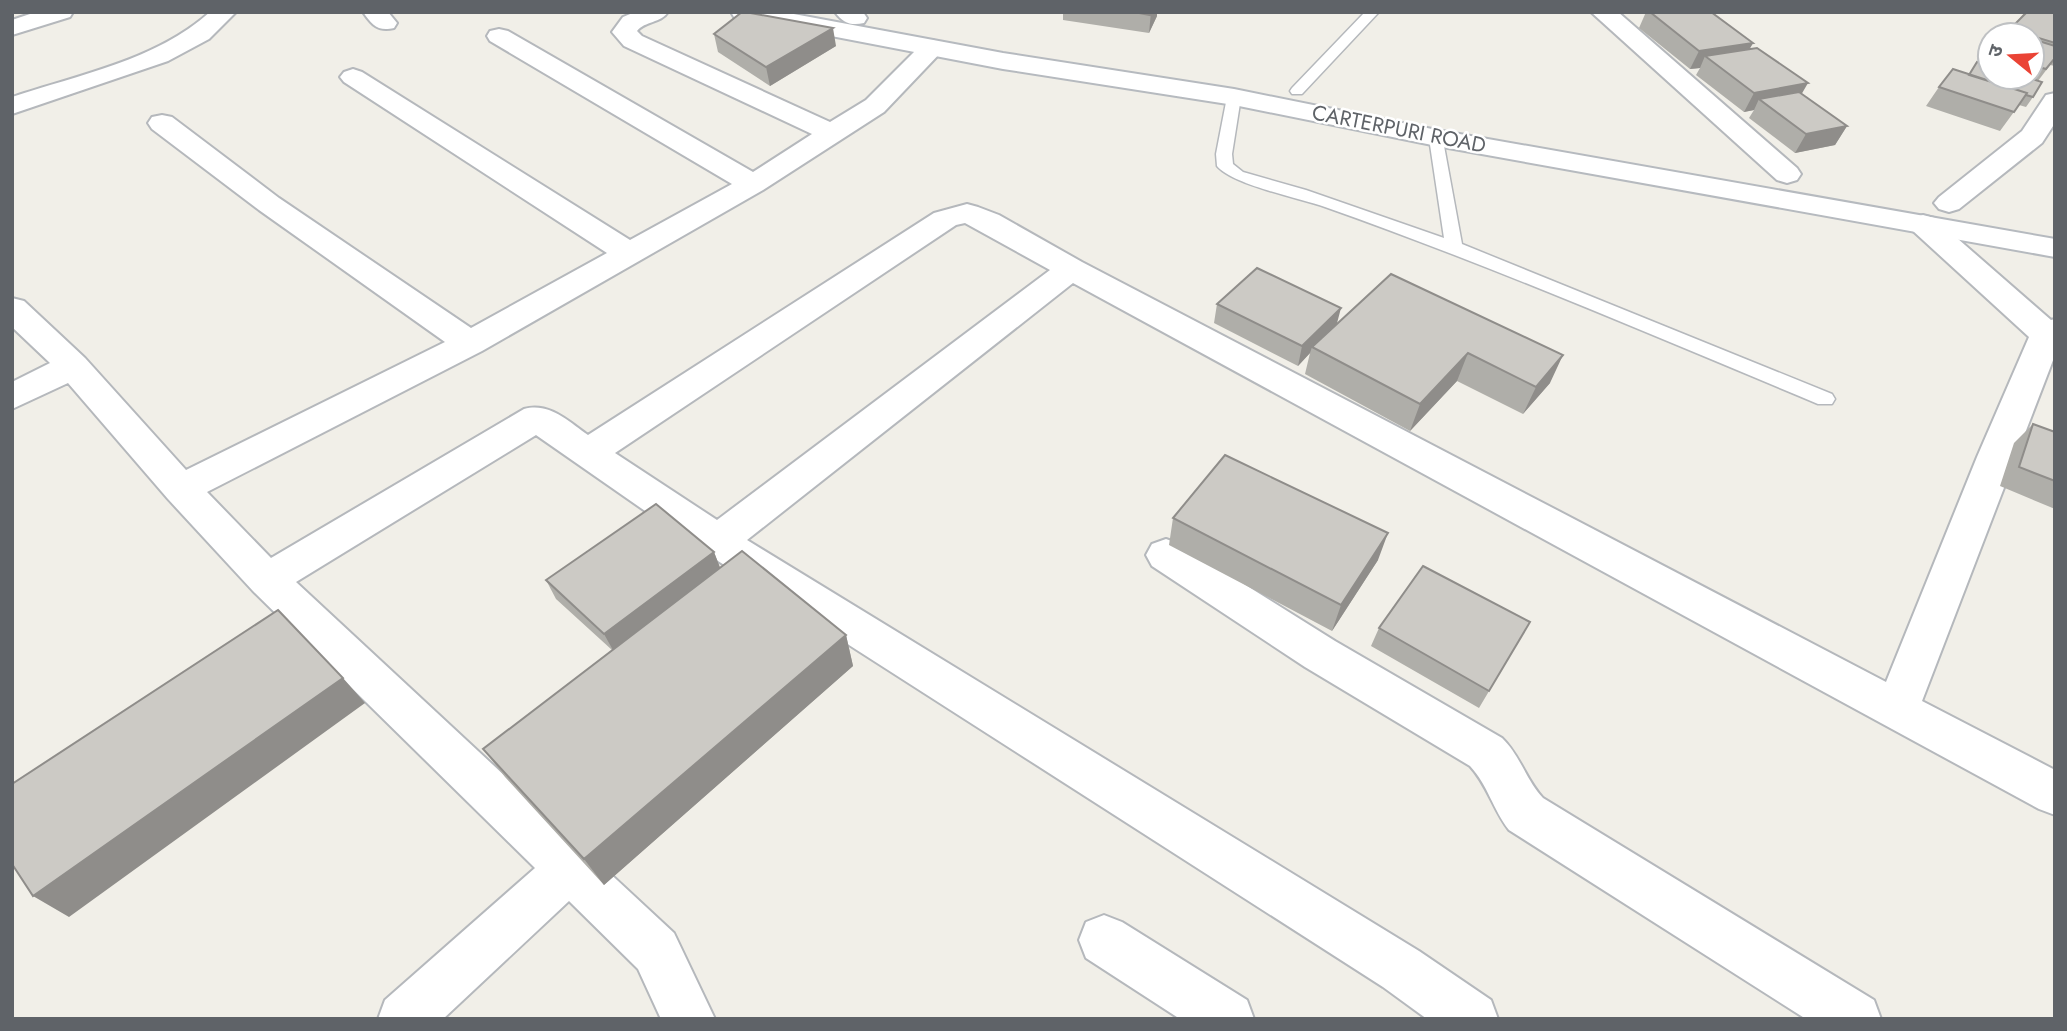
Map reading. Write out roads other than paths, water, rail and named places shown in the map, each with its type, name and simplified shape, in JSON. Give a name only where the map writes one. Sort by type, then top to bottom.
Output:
[{"type":"street","points":[[12,28],[61,12]]},
{"type":"street","points":[[12,106],[159,56],[200,34],[224,12]]},
{"type":"street","points":[[656,12],[632,22],[624,32],[633,41],[833,134]]},
{"type":"street","name":"CARTERPURI ROAD","points":[[743,12],[932,48],[1234,97],[1437,138],[1931,209],[2055,224]]},
{"type":"street","name":"CARTERPURI ROAD","points":[[814,12],[851,15],[1705,160]]},
{"type":"street","points":[[1603,12],[1787,173]]},
{"type":"street","points":[[499,36],[753,184]]},
{"type":"street","points":[[181,489],[470,343],[753,184],[875,106],[932,48]]},
{"type":"street","points":[[353,77],[629,253]]},
{"type":"street","points":[[1897,710],[1995,457],[2052,335],[1931,209],[2032,137],[2055,101]]},
{"type":"street","points":[[162,123],[269,204],[470,343]]},
{"type":"street","points":[[1732,164],[1814,178]]},
{"type":"street","name":"CARTERPURI ROAD","points":[[1931,209],[2055,248]]},
{"type":"street","points":[[589,452],[945,219],[967,214],[988,221],[1071,268],[2055,794]]},
{"type":"street","points":[[719,541],[1071,268]]},
{"type":"street","points":[[12,308],[73,366],[181,489],[267,580],[656,951],[689,1019]]},
{"type":"street","points":[[12,397],[73,366]]},
{"type":"street","points":[[267,580],[537,418],[719,541],[1401,970],[1472,1019]]},
{"type":"street","points":[[1166,555],[1320,654],[1486,752],[1495,760],[1510,794],[1526,814],[1854,1019]]},
{"type":"street","points":[[404,1019],[570,868]]},
{"type":"street","points":[[1104,940],[1228,1019]]},
{"type":"lane","points":[[1297,91],[1363,16]]},
{"type":"lane","points":[[1234,97],[1224,154],[1225,166],[1237,175],[1300,193],[1454,247],[1825,399]]},
{"type":"lane","points":[[1437,138],[1454,247]]}]
